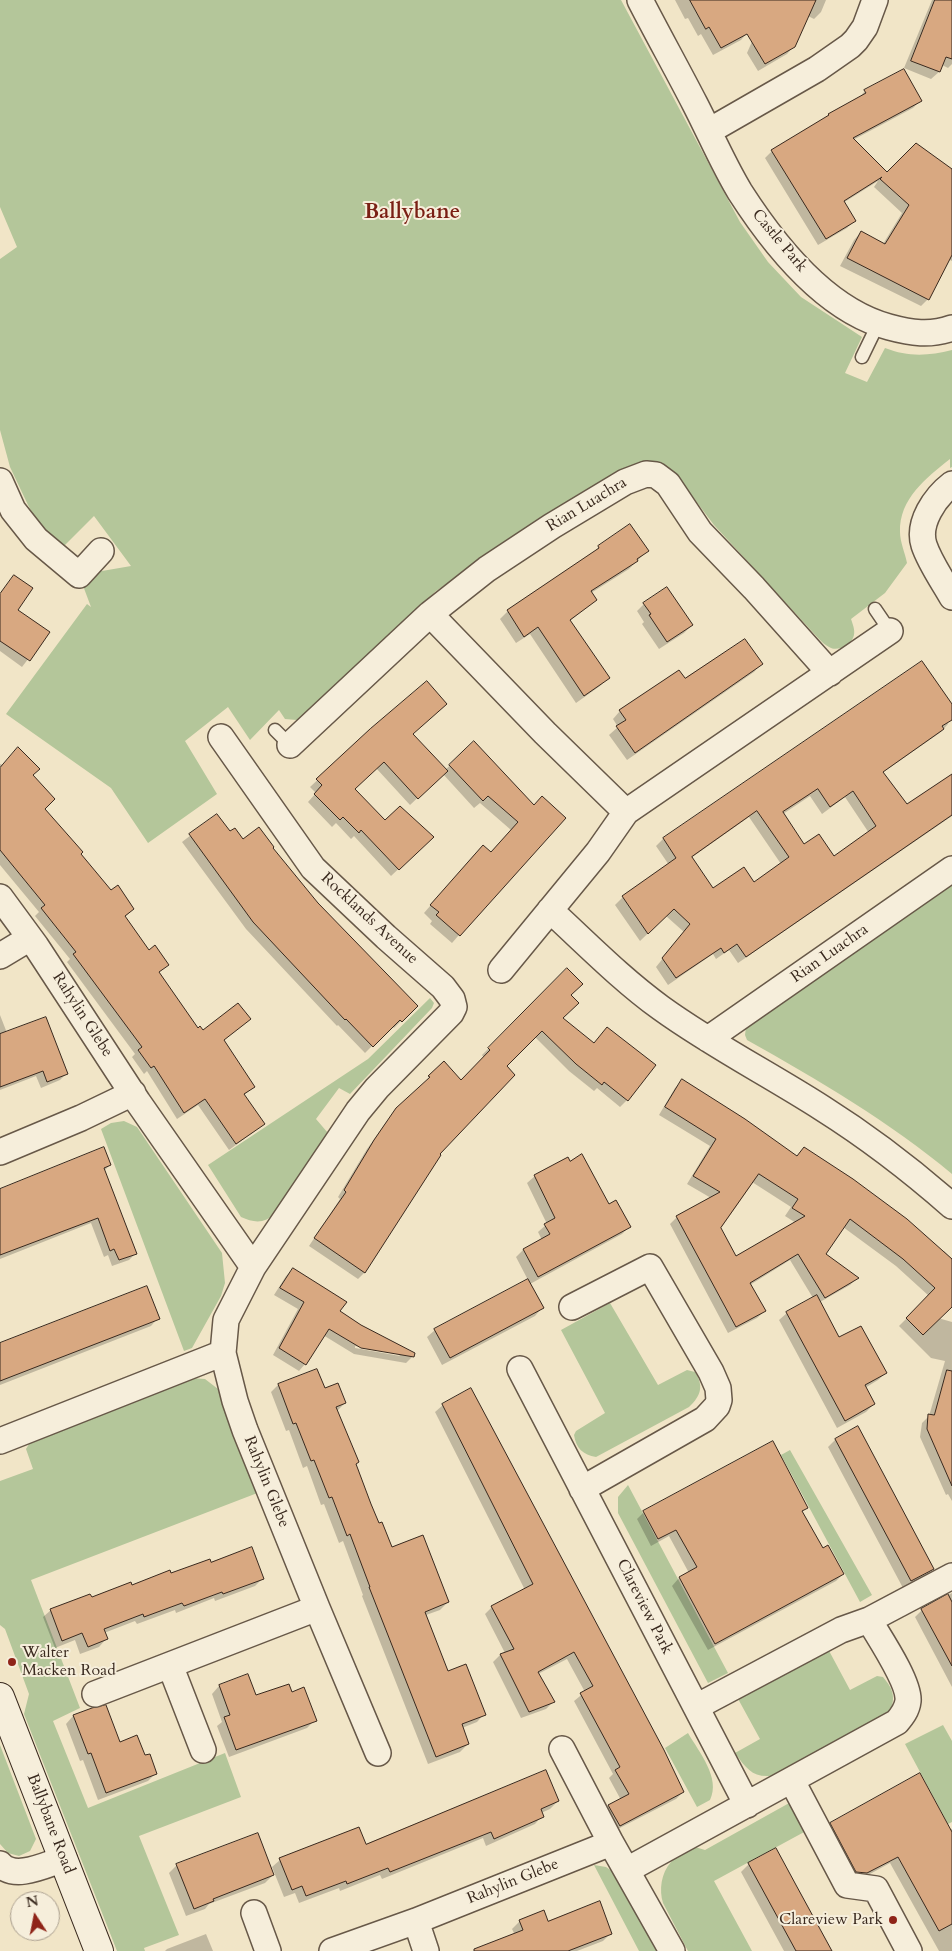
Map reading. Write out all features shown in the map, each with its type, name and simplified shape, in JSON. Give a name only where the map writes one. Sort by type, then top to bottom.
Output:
[{"type":"main road","name":"Ballybane Road","points":[[0,1696],[99,1951]]},
{"type":"street","name":"Castle Park","points":[[640,0],[739,190],[767,232],[799,268],[831,297],[860,316],[878,324],[904,331],[926,334],[952,328]]},
{"type":"street","points":[[709,131],[841,53],[859,36],[865,27],[875,0]]},
{"type":"street","name":"Rian Luachra","points":[[282,738],[430,614],[488,569],[552,526],[625,482],[646,474],[656,475],[668,484],[700,532],[754,588],[830,673]]},
{"type":"street","points":[[0,481],[13,510],[36,539],[78,575],[101,551]]},
{"type":"street","points":[[952,484],[932,504],[925,522],[923,543],[952,597]]},
{"type":"street","points":[[430,614],[545,733],[626,812]]},
{"type":"street","points":[[501,970],[598,852],[626,812],[890,631]]},
{"type":"street","name":"Rocklands Avenue","points":[[221,737],[313,868],[386,937],[443,987],[452,999],[454,1007],[452,1013],[377,1088]]},
{"type":"street","name":"Rian Luachra","points":[[708,1039],[952,869]]},
{"type":"street","name":"Rahylin Glebe","points":[[0,897],[74,1001],[132,1093],[253,1267]]},
{"type":"street","points":[[550,910],[661,1008],[708,1039],[823,1108],[917,1175],[952,1206]]},
{"type":"street","points":[[0,956],[30,938]]},
{"type":"street","name":"Rahylin Glebe","points":[[377,1088],[358,1111],[253,1267],[226,1320],[223,1353],[234,1400],[317,1608],[378,1753]]},
{"type":"street","points":[[0,1152],[82,1118],[132,1093]]},
{"type":"street","points":[[572,1307],[650,1267],[711,1372],[718,1388],[717,1406],[706,1419],[582,1489]]},
{"type":"street","points":[[0,1441],[223,1353]]},
{"type":"street","name":"Clareview Park","points":[[520,1368],[747,1805]]},
{"type":"street","points":[[696,1707],[841,1630],[869,1620],[952,1576]]},
{"type":"street","points":[[94,1694],[317,1608]]},
{"type":"street","points":[[627,1870],[891,1727],[897,1722],[906,1710],[908,1700],[906,1688],[869,1620]]},
{"type":"street","points":[[170,1665],[203,1750]]},
{"type":"street","points":[[562,1749],[611,1843],[672,1951]]},
{"type":"street","points":[[792,1781],[847,1885],[876,1889],[909,1951]]},
{"type":"street","name":"Rahylin Glebe","points":[[332,1951],[416,1921],[611,1843]]},
{"type":"street","points":[[0,1864],[7,1869],[26,1871],[64,1859]]},
{"type":"street","points":[[254,1913],[268,1951]]},
{"type":"street","points":[[416,1921],[426,1951]]},
{"type":"lane","points":[[862,357],[878,324]]},
{"type":"lane","points":[[875,609],[890,631]]},
{"type":"green space","points":[[0,0],[621,0],[740,222],[768,262],[801,297],[862,337],[845,373],[867,382],[885,348],[918,355],[952,350],[952,467],[950,468],[950,459],[923,482],[909,499],[904,509],[900,532],[907,563],[885,593],[851,619],[854,633],[851,641],[846,646],[836,649],[832,648],[819,639],[714,525],[676,475],[626,468],[558,507],[436,591],[306,715],[297,720],[285,719],[279,710],[250,740],[228,707],[185,741],[217,794],[148,843],[111,788],[6,714],[87,604],[91,607],[79,575],[131,566],[94,516],[64,546],[48,535],[36,520],[10,467],[0,430],[0,259],[17,247],[0,207]]},
{"type":"green space","points":[[952,884],[952,1174],[879,1119],[827,1086],[747,1040],[745,1035],[746,1027]]},
{"type":"green space","points":[[430,998],[434,1003],[432,1008],[350,1094],[339,1088],[316,1119],[328,1133],[328,1139],[275,1213],[263,1221],[241,1217],[208,1165],[368,1059]]},
{"type":"green space","points":[[124,1121],[137,1127],[222,1253],[225,1283],[221,1296],[192,1348],[184,1351],[101,1129],[111,1123]]},
{"type":"green space","points":[[610,1303],[658,1385],[687,1370],[695,1372],[700,1382],[700,1391],[689,1407],[596,1457],[587,1455],[581,1450],[576,1444],[574,1435],[576,1431],[605,1413],[561,1330]]},
{"type":"green space","points":[[191,1378],[205,1379],[218,1389],[260,1492],[31,1580],[80,1708],[53,1721],[88,1808],[225,1753],[241,1797],[139,1836],[179,1935],[144,1948],[145,1951],[117,1951],[24,1714],[29,1694],[5,1629],[0,1625],[0,1481],[33,1469],[26,1449],[32,1439]]},
{"type":"green space","points":[[790,1450],[872,1595],[860,1602],[781,1455]]},
{"type":"green space","points":[[628,1485],[728,1673],[708,1683],[618,1513],[618,1497]]},
{"type":"green space","points":[[827,1647],[850,1690],[877,1676],[883,1677],[893,1694],[893,1703],[889,1714],[777,1775],[757,1775],[744,1765],[735,1753],[760,1739],[737,1697]]},
{"type":"green space","points":[[943,1725],[952,1741],[952,1822],[948,1824],[905,1744]]},
{"type":"green space","points":[[688,1733],[707,1765],[713,1783],[713,1792],[710,1800],[697,1807],[665,1748]]},
{"type":"green space","points":[[0,1745],[36,1839],[30,1851],[19,1856],[8,1853],[0,1844]]},
{"type":"green space","points":[[791,1802],[806,1831],[714,1881],[752,1951],[688,1951],[663,1903],[661,1887],[668,1866],[682,1853],[695,1847],[705,1850]]},
{"type":"green space","points":[[594,1865],[606,1867],[615,1873],[658,1951],[639,1951]]},
{"type":"building","points":[[690,0],[816,0],[795,47],[765,64],[747,34],[721,48],[709,27],[706,29]]},
{"type":"building","points":[[935,0],[952,0],[952,59],[946,57],[940,72],[911,61]]},
{"type":"building","points":[[904,69],[922,101],[853,138],[887,172],[916,143],[952,169],[952,255],[929,300],[847,258],[861,231],[885,244],[909,205],[880,179],[882,177],[844,201],[856,221],[826,239],[771,150],[828,114],[866,93],[864,90]]},
{"type":"building","points":[[630,524],[649,551],[637,559],[638,561],[591,591],[597,600],[570,620],[610,678],[584,696],[538,627],[524,637],[507,610],[599,548],[598,546]]},
{"type":"building","points":[[14,575],[33,588],[18,610],[50,632],[30,661],[0,641],[0,594]]},
{"type":"building","points":[[667,587],[693,625],[667,642],[643,603]]},
{"type":"building","points":[[745,639],[763,664],[635,753],[616,726],[626,720],[619,710],[679,670],[685,678]]},
{"type":"building","points":[[922,661],[952,704],[952,720],[942,726],[944,729],[883,772],[907,804],[952,774],[952,815],[746,957],[737,944],[724,953],[721,948],[676,978],[662,958],[690,924],[674,909],[648,934],[622,896],[676,858],[663,838]],"holes":[[[818,789],[830,807],[853,791],[876,826],[834,856],[819,834],[804,844],[783,812]],[[757,811],[789,857],[754,882],[744,867],[713,888],[692,857]]]},
{"type":"building","points":[[427,681],[447,704],[413,734],[448,771],[418,799],[384,762],[355,789],[385,820],[400,806],[434,837],[399,870],[361,830],[359,833],[343,817],[340,820],[314,794],[322,785],[316,779],[370,729]]},
{"type":"building","points":[[474,741],[534,805],[542,796],[566,818],[460,936],[436,915],[439,912],[430,905],[483,845],[491,852],[518,822],[488,796],[483,801],[449,765]]},
{"type":"building","points":[[18,747],[40,769],[33,775],[55,799],[45,809],[83,852],[81,854],[111,890],[118,885],[134,909],[125,916],[149,950],[155,945],[169,965],[159,972],[198,1028],[200,1026],[203,1030],[238,1003],[251,1019],[224,1040],[255,1087],[244,1094],[265,1124],[236,1144],[205,1099],[184,1113],[154,1066],[151,1068],[138,1050],[142,1047],[73,954],[76,952],[41,908],[45,905],[0,850],[0,768]]},
{"type":"building","points":[[217,814],[230,831],[235,828],[243,839],[259,827],[273,848],[318,903],[418,1006],[402,1022],[400,1020],[373,1047],[345,1020],[253,922],[189,834]]},
{"type":"building","points":[[567,968],[583,984],[571,995],[579,1003],[563,1018],[594,1043],[607,1027],[656,1065],[628,1101],[604,1082],[602,1085],[576,1064],[542,1031],[507,1066],[515,1075],[440,1154],[365,1273],[314,1238],[346,1192],[344,1190],[396,1108],[430,1077],[428,1076],[444,1061],[461,1080],[490,1050],[488,1048]]},
{"type":"building","points":[[46,1017],[68,1074],[47,1082],[43,1071],[0,1087],[0,1034]]},
{"type":"building","points":[[682,1079],[745,1119],[797,1156],[804,1147],[853,1179],[907,1219],[952,1259],[952,1307],[923,1335],[906,1318],[935,1288],[903,1259],[850,1219],[826,1254],[859,1278],[825,1298],[798,1254],[750,1283],[766,1311],[736,1327],[676,1216],[720,1192],[693,1176],[716,1139],[665,1107]],"holes":[[[759,1174],[798,1199],[792,1208],[805,1216],[736,1256],[721,1228]]]},
{"type":"building","points":[[104,1147],[111,1165],[104,1168],[137,1254],[119,1260],[114,1249],[110,1251],[98,1218],[0,1255],[0,1189]]},
{"type":"building","points":[[582,1154],[609,1204],[616,1200],[631,1227],[538,1277],[523,1249],[550,1234],[544,1224],[555,1218],[534,1175],[568,1157],[570,1161]]},
{"type":"building","points":[[293,1268],[347,1302],[340,1311],[361,1325],[415,1353],[414,1357],[361,1348],[329,1329],[306,1365],[279,1348],[304,1302],[280,1288]]},
{"type":"building","points":[[528,1279],[544,1308],[450,1358],[434,1329]]},
{"type":"building","points":[[147,1286],[160,1319],[0,1381],[0,1343]]},
{"type":"building","points":[[817,1295],[839,1337],[861,1326],[887,1373],[865,1385],[875,1404],[845,1421],[786,1312]]},
{"type":"building","points":[[317,1369],[325,1388],[338,1383],[346,1403],[336,1407],[359,1462],[356,1464],[371,1504],[379,1523],[382,1522],[392,1547],[423,1535],[449,1602],[425,1612],[448,1671],[466,1664],[486,1715],[462,1724],[469,1744],[436,1757],[350,1534],[347,1536],[332,1497],[329,1498],[314,1460],[311,1461],[296,1423],[293,1424],[278,1384]]},
{"type":"building","points":[[947,1370],[952,1371],[952,1486],[927,1429],[928,1414],[934,1415]]},
{"type":"building","points":[[471,1388],[664,1750],[684,1792],[620,1826],[608,1805],[629,1794],[615,1770],[620,1767],[580,1693],[593,1686],[574,1652],[538,1672],[555,1702],[529,1712],[500,1654],[514,1649],[491,1606],[533,1584],[442,1404]]},
{"type":"building","points":[[858,1426],[934,1569],[911,1581],[835,1439]]},
{"type":"building","points":[[773,1441],[808,1508],[802,1511],[823,1548],[828,1545],[844,1574],[715,1644],[679,1577],[697,1567],[676,1530],[658,1539],[643,1511]]},
{"type":"building","points":[[252,1547],[264,1579],[184,1606],[182,1603],[144,1617],[143,1614],[104,1629],[108,1639],[88,1647],[82,1633],[62,1641],[50,1609],[90,1594],[92,1597],[131,1582],[132,1585],[170,1570],[171,1573],[210,1559],[211,1562]]},
{"type":"building","points":[[948,1594],[952,1602],[952,1666],[921,1609]]},
{"type":"building","points":[[248,1674],[256,1695],[289,1684],[292,1692],[304,1687],[317,1721],[236,1750],[224,1717],[230,1715],[219,1685]]},
{"type":"building","points":[[106,1705],[120,1742],[137,1735],[145,1755],[150,1754],[157,1774],[106,1793],[91,1753],[88,1754],[73,1715]]},
{"type":"building","points":[[546,1770],[559,1801],[541,1809],[544,1817],[494,1839],[491,1832],[390,1872],[388,1868],[347,1884],[346,1881],[306,1896],[302,1886],[292,1890],[279,1858],[359,1827],[366,1844]]},
{"type":"building","points":[[920,1773],[952,1832],[952,1924],[939,1931],[898,1857],[867,1873],[856,1872],[830,1823]]},
{"type":"building","points":[[258,1833],[274,1875],[213,1899],[214,1901],[194,1909],[176,1864]]},
{"type":"building","points":[[776,1848],[832,1951],[796,1951],[748,1863]]},
{"type":"building","points":[[600,1901],[612,1934],[568,1951],[474,1951],[474,1949],[523,1930],[519,1920],[544,1910],[548,1921]]},
{"type":"place","name":"Walter Macken Road","points":[[12,1662]]},
{"type":"place","name":"Clareview Park","points":[[893,1920]]},
{"type":"district","name":"Ballybane","points":[[412,213]]}]
